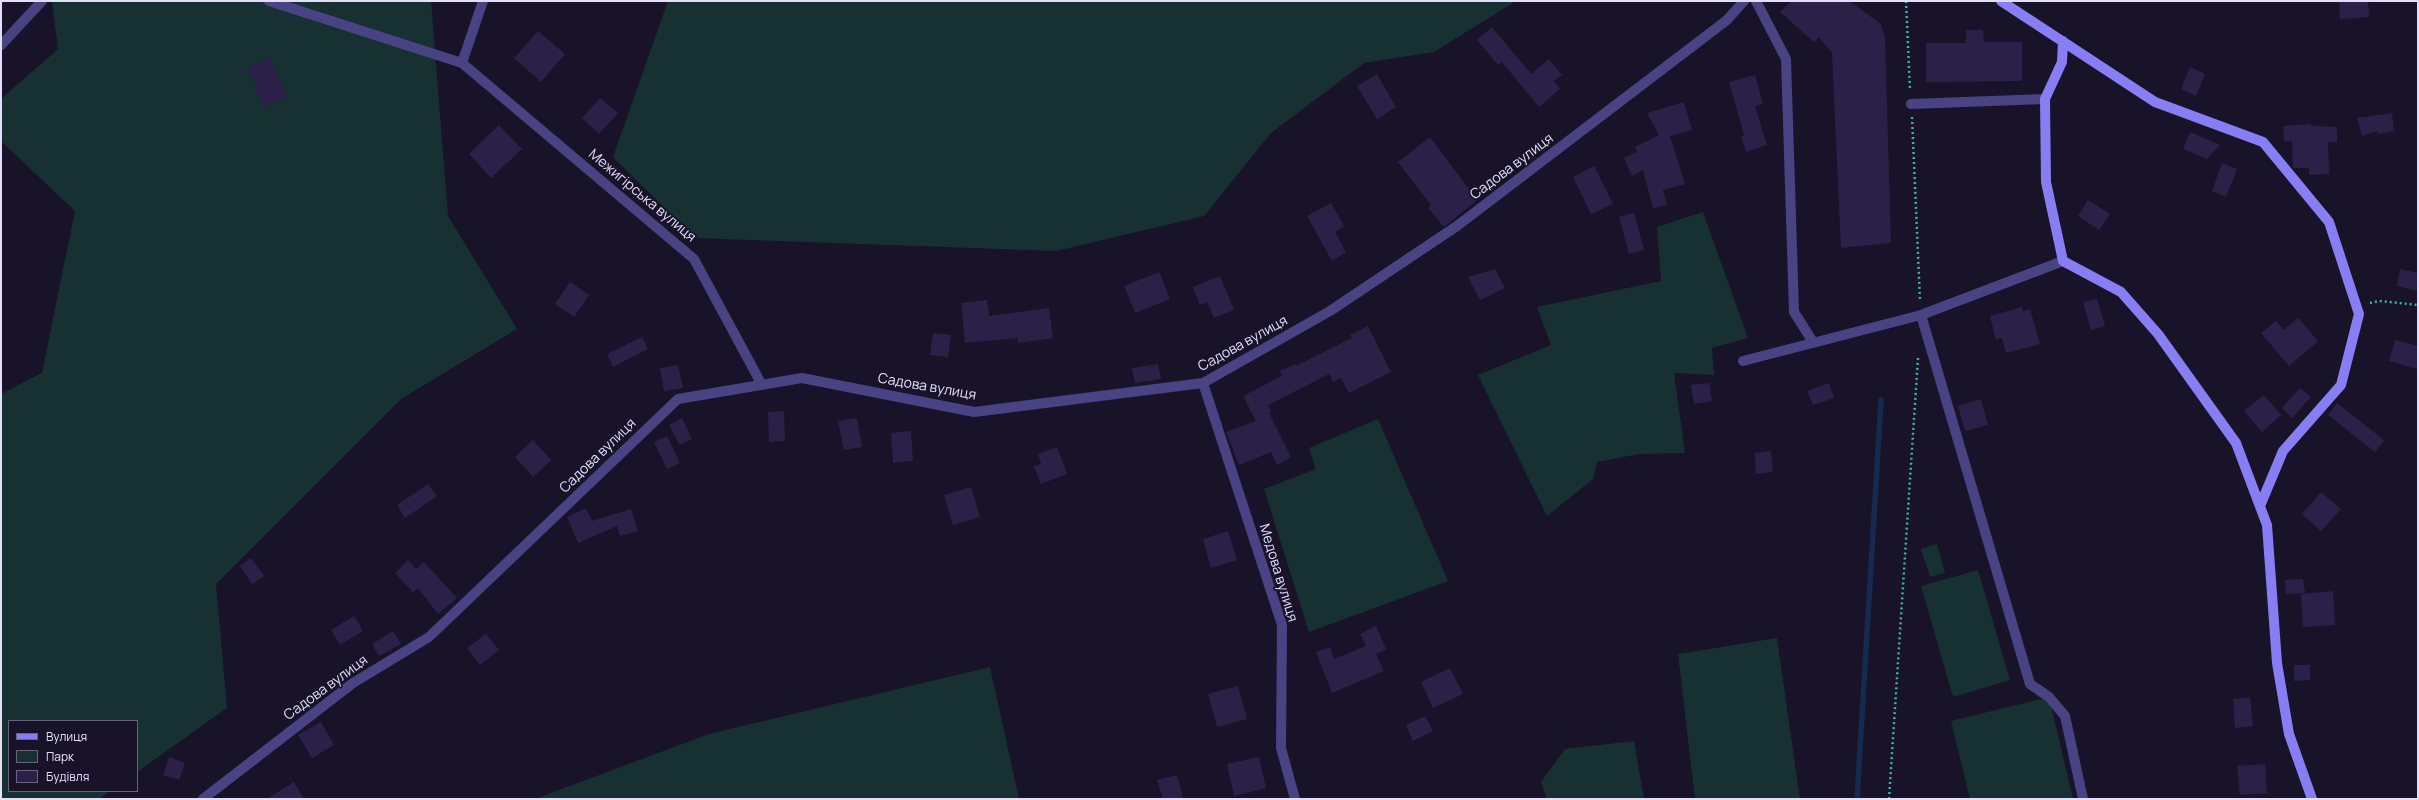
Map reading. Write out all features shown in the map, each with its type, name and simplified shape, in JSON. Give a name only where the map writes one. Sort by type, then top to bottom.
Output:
[{"type":"street","points":[[1,45],[42,1]]},
{"type":"street","name":"Межигірська вулиця","points":[[269,1],[462,63],[694,259],[762,385]]},
{"type":"street","points":[[462,63],[483,1]]},
{"type":"street","name":"Садова вулиця","points":[[203,799],[353,683],[429,637],[678,399],[802,378],[974,412],[1203,384],[1330,311],[1458,226],[1727,20],[1744,1]]},
{"type":"street","points":[[1756,1],[1786,59],[1794,312],[1813,342]]},
{"type":"street","points":[[2001,1],[2064,40],[2155,102],[2263,142],[2329,222],[2359,314],[2341,385],[2283,452],[2260,506]]},
{"type":"street","points":[[2063,261],[2046,182],[2045,99],[2062,62],[2064,40]]},
{"type":"street","points":[[1911,104],[2045,99]]},
{"type":"street","points":[[1743,360],[1921,315],[2063,261],[2121,292],[2158,334],[2236,443],[2260,506],[2267,525],[2277,663],[2288,727],[2312,799]]},
{"type":"street","points":[[1921,315],[2030,684],[2049,697],[2065,716],[2083,799]]},
{"type":"street","name":"Медова вулиця","points":[[1203,384],[1282,625],[1281,748],[1295,799]]},
{"type":"path","points":[[1906,1],[1921,315]]},
{"type":"path","points":[[2356,306],[2380,300],[2418,305]]},
{"type":"path","points":[[1888,799],[1918,354]]},
{"type":"green space","points":[[52,1],[431,1],[448,216],[517,329],[401,399],[216,584],[227,708],[138,771],[138,720],[8,720],[8,792],[109,792],[99,799],[1,799],[1,394],[42,373],[75,211],[1,141],[1,99],[58,49]]},
{"type":"green space","points":[[668,1],[1516,1],[1434,52],[1364,63],[1271,133],[1204,216],[1056,251],[695,238],[613,157]]},
{"type":"green space","points":[[1703,212],[1748,338],[1712,348],[1714,375],[1674,373],[1685,453],[1639,454],[1597,462],[1593,479],[1547,516],[1478,375],[1551,345],[1537,307],[1661,281],[1657,227]]},
{"type":"green space","points":[[1378,419],[1448,581],[1309,632],[1264,489],[1316,469],[1309,448]]},
{"type":"green space","points":[[1937,544],[1945,573],[1930,577],[1921,549]]},
{"type":"green space","points":[[1978,570],[2010,680],[1953,697],[1921,586]]},
{"type":"green space","points":[[1777,638],[1800,799],[1695,799],[1678,654]]},
{"type":"green space","points":[[990,667],[1019,799],[535,799],[709,734]]},
{"type":"green space","points":[[2049,697],[2073,799],[1970,799],[1951,721]]},
{"type":"green space","points":[[1634,741],[1644,799],[1547,799],[1541,782],[1565,749]]},
{"type":"building","points":[[1791,1],[1849,1],[1881,24],[1885,38],[1891,243],[1841,248],[1832,53],[1819,37],[1814,42],[1780,12]]},
{"type":"building","points":[[2339,1],[2368,1],[2369,17],[2340,19]]},
{"type":"building","points":[[1492,27],[1531,74],[1549,59],[1562,75],[1554,81],[1560,89],[1539,107],[1502,62],[1498,65],[1477,40]]},
{"type":"building","points":[[1966,30],[1983,30],[1984,42],[2022,42],[2022,81],[1926,82],[1926,43],[1966,43]]},
{"type":"building","points":[[538,31],[565,54],[541,82],[514,58]]},
{"type":"building","points":[[271,58],[287,98],[264,107],[247,68]]},
{"type":"building","points":[[2190,67],[2205,74],[2196,96],[2181,89]]},
{"type":"building","points":[[1377,74],[1396,107],[1377,119],[1357,86]]},
{"type":"building","points":[[1755,75],[1763,104],[1755,106],[1767,145],[1746,152],[1741,136],[1744,135],[1729,82]]},
{"type":"building","points":[[600,98],[618,113],[599,134],[582,118]]},
{"type":"building","points":[[1684,102],[1692,130],[1670,136],[1685,184],[1663,190],[1667,205],[1653,208],[1643,170],[1632,176],[1624,158],[1637,152],[1635,147],[1659,135],[1647,113]]},
{"type":"building","points":[[2392,113],[2394,131],[2378,134],[2377,131],[2362,136],[2357,118]]},
{"type":"building","points":[[2311,124],[2311,126],[2337,127],[2337,142],[2328,142],[2329,174],[2309,175],[2309,168],[2293,168],[2292,141],[2284,141],[2283,126]]},
{"type":"building","points":[[499,125],[522,149],[491,178],[469,154]]},
{"type":"building","points":[[2190,132],[2220,145],[2207,159],[2183,149]]},
{"type":"building","points":[[1430,137],[1477,200],[1444,227],[1428,208],[1431,205],[1398,162]]},
{"type":"building","points":[[2222,163],[2237,169],[2226,197],[2212,191]]},
{"type":"building","points":[[1594,166],[1613,204],[1591,214],[1573,177]]},
{"type":"building","points":[[2088,200],[2110,214],[2099,230],[2078,216]]},
{"type":"building","points":[[1331,203],[1344,226],[1335,232],[1346,252],[1332,261],[1307,216]]},
{"type":"building","points":[[1634,213],[1644,250],[1629,254],[1619,217]]},
{"type":"building","points":[[1495,269],[1505,288],[1480,300],[1468,277]]},
{"type":"building","points":[[2400,269],[2418,273],[2418,291],[2397,286]]},
{"type":"building","points":[[1159,272],[1170,299],[1135,313],[1124,286]]},
{"type":"building","points":[[1220,276],[1234,310],[1214,318],[1207,302],[1200,305],[1193,287]]},
{"type":"building","points":[[570,282],[589,295],[574,317],[555,304]]},
{"type":"building","points":[[2097,299],[2105,326],[2091,330],[2083,302]]},
{"type":"building","points":[[987,300],[989,316],[1049,308],[1053,338],[1018,343],[1017,338],[965,343],[961,303]]},
{"type":"building","points":[[2022,307],[2023,311],[2030,309],[2040,344],[2006,353],[2002,338],[1996,340],[1990,316]]},
{"type":"building","points":[[2298,318],[2318,341],[2289,366],[2261,333],[2276,321],[2284,330]]},
{"type":"building","points":[[1368,326],[1391,372],[1349,393],[1341,378],[1333,382],[1329,374],[1268,405],[1271,412],[1269,413],[1291,457],[1277,465],[1271,452],[1239,465],[1226,432],[1256,421],[1243,396],[1282,376],[1280,371],[1295,364],[1296,366],[1352,338],[1350,335]]},
{"type":"building","points":[[933,333],[951,335],[948,357],[930,355]]},
{"type":"building","points":[[642,337],[648,349],[613,367],[607,354]]},
{"type":"building","points":[[2395,340],[2418,346],[2418,369],[2389,361]]},
{"type":"building","points":[[1158,364],[1161,379],[1135,383],[1132,368]]},
{"type":"building","points":[[678,365],[683,388],[664,391],[660,368]]},
{"type":"building","points":[[1709,383],[1712,401],[1694,404],[1691,385]]},
{"type":"building","points":[[1829,383],[1834,398],[1813,405],[1807,391]]},
{"type":"building","points":[[2300,388],[2311,397],[2292,418],[2282,408]]},
{"type":"building","points":[[2264,395],[2281,415],[2262,432],[2244,411]]},
{"type":"building","points":[[1981,399],[1988,425],[1965,431],[1958,406]]},
{"type":"building","points":[[2337,403],[2384,440],[2375,452],[2328,415]]},
{"type":"building","points":[[784,411],[785,441],[769,442],[768,412]]},
{"type":"building","points":[[682,418],[692,439],[680,445],[669,425]]},
{"type":"building","points":[[857,418],[862,447],[844,450],[838,421]]},
{"type":"building","points":[[911,431],[913,461],[893,463],[891,433]]},
{"type":"building","points":[[667,436],[680,463],[667,469],[654,442]]},
{"type":"building","points":[[533,440],[551,460],[533,477],[515,457]]},
{"type":"building","points":[[1057,447],[1067,474],[1041,484],[1034,466],[1041,464],[1038,454]]},
{"type":"building","points":[[1771,451],[1773,472],[1756,474],[1755,453]]},
{"type":"building","points":[[428,484],[437,496],[405,518],[397,505]]},
{"type":"building","points":[[971,487],[980,517],[953,525],[944,495]]},
{"type":"building","points":[[2321,492],[2341,509],[2321,531],[2302,514]]},
{"type":"building","points":[[586,508],[592,521],[631,509],[638,531],[620,536],[617,526],[578,543],[567,517]]},
{"type":"building","points":[[1228,531],[1237,560],[1211,568],[1203,539]]},
{"type":"building","points":[[251,558],[264,576],[252,584],[240,566]]},
{"type":"building","points":[[408,560],[416,569],[424,562],[457,598],[438,614],[418,588],[413,592],[395,573]]},
{"type":"building","points":[[2303,579],[2305,593],[2286,594],[2285,580]]},
{"type":"building","points":[[2333,591],[2335,625],[2303,627],[2301,594]]},
{"type":"building","points":[[354,616],[363,631],[340,645],[331,630]]},
{"type":"building","points":[[1376,626],[1386,649],[1376,654],[1384,671],[1332,693],[1316,652],[1330,647],[1334,659],[1366,646],[1360,634]]},
{"type":"building","points":[[393,631],[401,644],[379,656],[372,644]]},
{"type":"building","points":[[486,634],[499,650],[480,665],[467,648]]},
{"type":"building","points":[[2294,665],[2310,665],[2310,680],[2294,681]]},
{"type":"building","points":[[1450,668],[1463,694],[1433,708],[1421,682]]},
{"type":"building","points":[[1238,686],[1247,719],[1217,727],[1208,694]]},
{"type":"building","points":[[2250,697],[2253,726],[2235,728],[2233,699]]},
{"type":"building","points":[[1425,716],[1433,731],[1413,741],[1406,725]]},
{"type":"building","points":[[321,722],[334,745],[312,758],[298,735]]},
{"type":"building","points":[[169,757],[185,763],[179,780],[163,775]]},
{"type":"building","points":[[1259,757],[1266,788],[1234,796],[1227,764]]},
{"type":"building","points":[[2265,764],[2267,793],[2240,795],[2237,766]]},
{"type":"building","points":[[1177,775],[1183,799],[1163,799],[1157,780]]},
{"type":"building","points":[[294,782],[304,799],[267,799]]},
{"type":"waterway","points":[[1857,799],[1881,400]]}]
